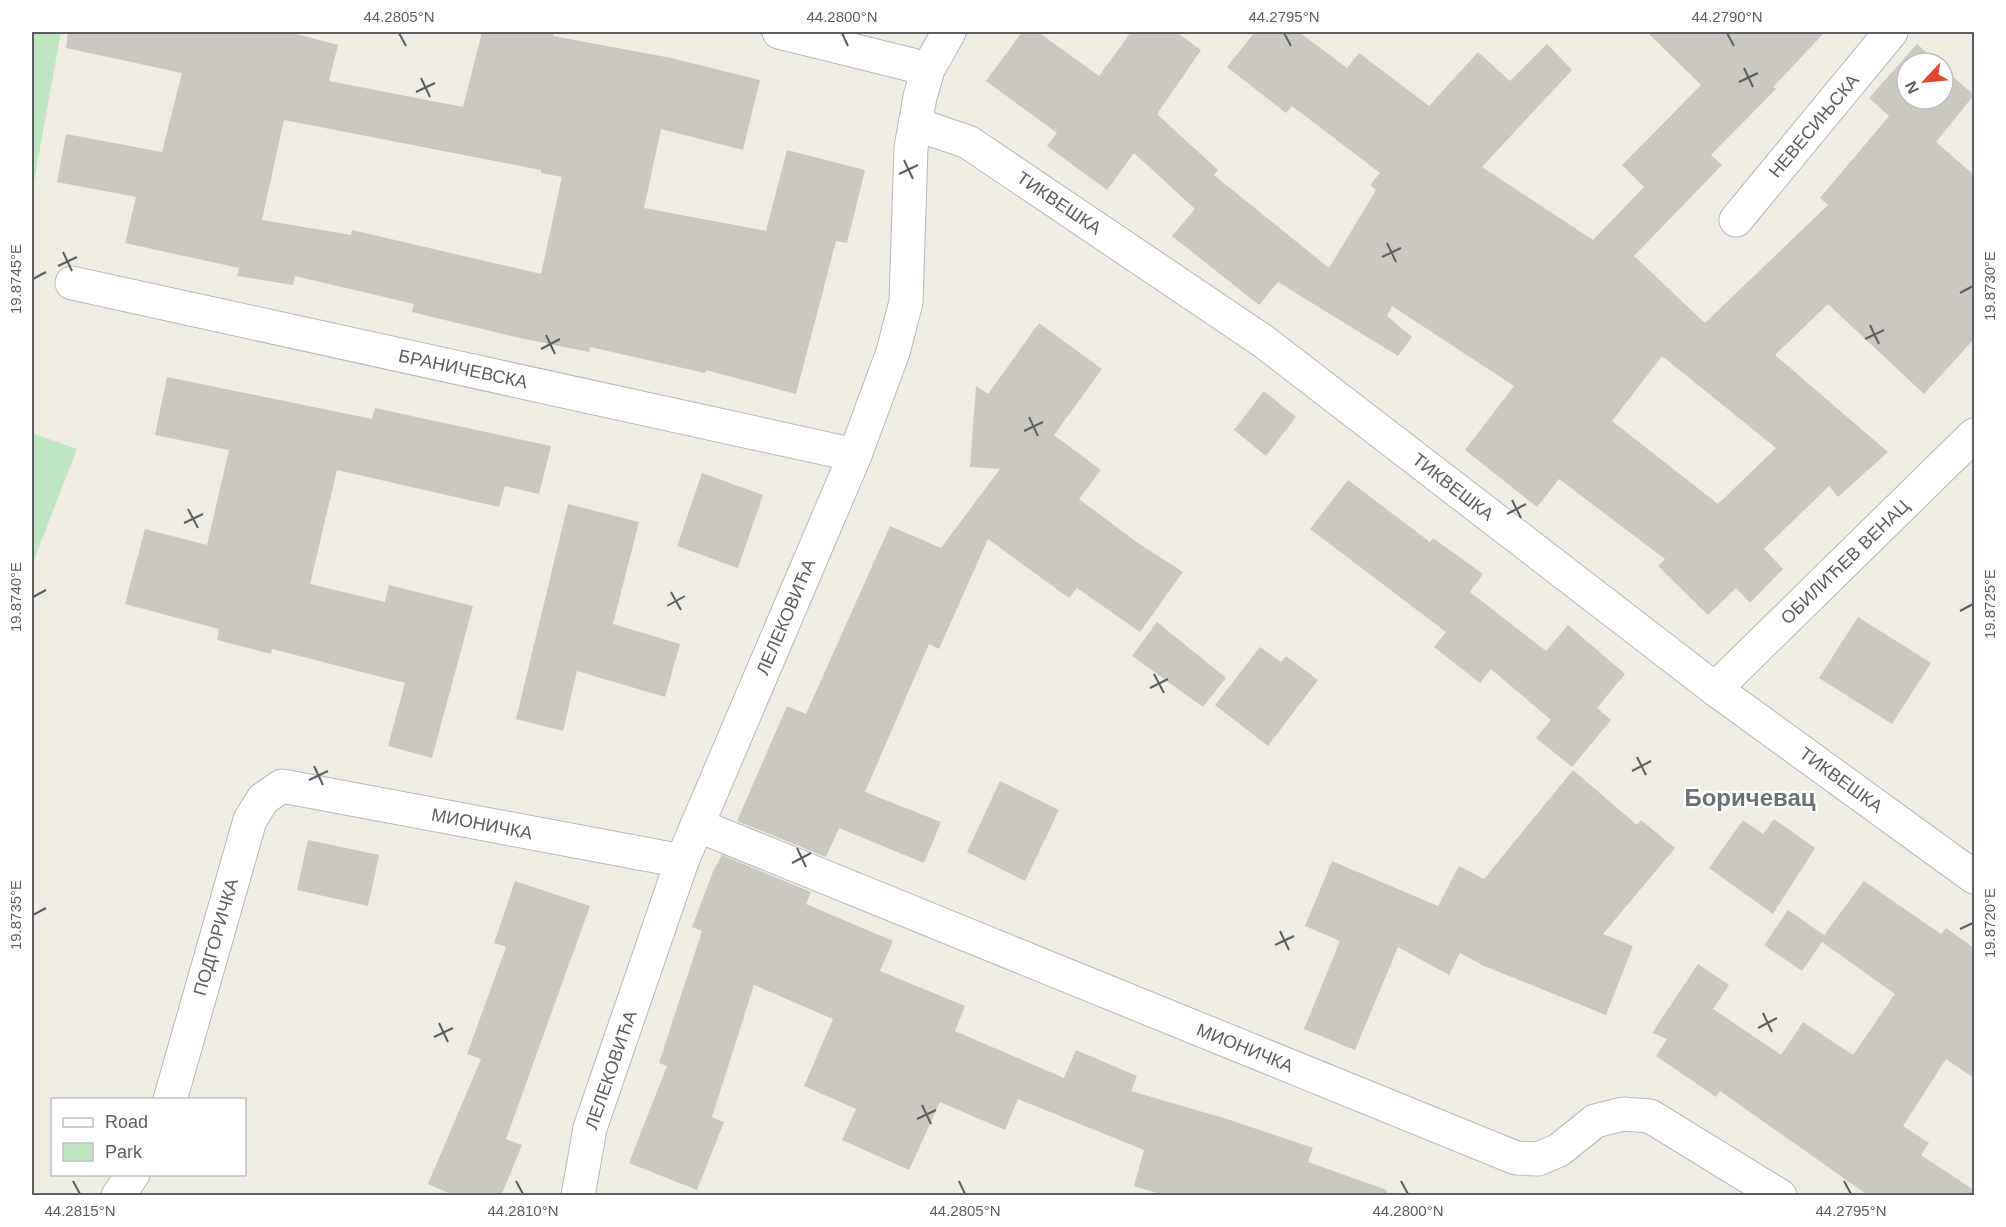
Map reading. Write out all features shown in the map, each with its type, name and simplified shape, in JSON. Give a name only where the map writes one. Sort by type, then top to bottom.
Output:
[{"type":"street","points":[[779,32],[928,69]]},
{"type":"street","name":"ЛЕЛЕКОВИЋА","points":[[578,1196],[590,1128],[682,861],[855,455],[893,352],[906,302],[911,148],[915,124],[928,69],[949,32]]},
{"type":"street","name":"НЕВЕСИЊСКА","points":[[1736,220],[1891,32]]},
{"type":"street","name":"ТИКВЕШКА","points":[[915,124],[968,142],[1263,341],[1715,689],[1974,877]]},
{"type":"street","name":"БРАНИЧЕВСКА","points":[[72,283],[855,455]]},
{"type":"street","name":"ОБИЛИЋЕВ ВЕНАЦ","points":[[1715,689],[1974,435]]},
{"type":"street","name":"МИОНИЧКА","points":[[282,786],[682,861]]},
{"type":"street","name":"ПОДГОРИЧКА","points":[[171,1098],[250,820],[264,799],[282,786]]},
{"type":"street","name":"МИОНИЧКА","points":[[697,825],[1516,1158],[1538,1159],[1559,1150],[1595,1121],[1623,1114],[1650,1116],[1780,1196]]},
{"type":"street","points":[[118,1196],[132,1176]]},
{"type":"green space","points":[[32,32],[61,32],[32,192]]},
{"type":"green space","points":[[32,433],[77,449],[32,565]]},
{"type":"building","points":[[68,32],[289,32],[338,45],[329,81],[463,107],[482,32],[554,32],[553,36],[671,58],[760,80],[743,150],[661,129],[644,208],[766,231],[787,150],[865,170],[847,243],[836,241],[796,394],[706,370],[705,373],[590,347],[589,352],[515,337],[412,312],[414,304],[295,276],[293,285],[237,276],[239,268],[125,243],[136,197],[57,182],[66,134],[162,152],[182,73],[66,48]],"holes":[[[284,120],[541,170],[541,173],[562,177],[541,274],[352,230],[351,235],[262,220]]]},
{"type":"building","points":[[1022,32],[1038,32],[1099,76],[1131,32],[1176,32],[1201,50],[1157,114],[1218,170],[1214,175],[1329,268],[1376,190],[1370,185],[1380,173],[1292,106],[1286,113],[1227,67],[1255,32],[1299,32],[1347,68],[1359,53],[1429,106],[1478,52],[1510,81],[1547,44],[1572,70],[1482,167],[1593,240],[1644,187],[1622,165],[1701,85],[1647,32],[1825,32],[1773,87],[1776,89],[1711,155],[1722,165],[1634,256],[1705,323],[1828,205],[1820,198],[1889,116],[1869,98],[1895,69],[1895,111],[1955,111],[1955,78],[1974,95],[1936,142],[1974,175],[1974,339],[1924,394],[1828,304],[1775,355],[1888,452],[1838,497],[1829,486],[1764,549],[1783,569],[1750,603],[1736,588],[1708,615],[1658,566],[1665,559],[1559,479],[1537,507],[1465,450],[1514,386],[1392,306],[1387,316],[1412,337],[1398,356],[1278,282],[1259,305],[1172,236],[1195,209],[1134,153],[1107,190],[1047,146],[1057,133],[986,81]],"holes":[[[1662,356],[1776,448],[1718,504],[1612,421]]]},
{"type":"building","points":[[1917,44],[1925,51],[1911,51]]},
{"type":"building","points":[[1039,323],[1102,369],[1054,435],[1101,470],[1079,499],[1138,543],[1183,572],[1140,632],[1077,588],[1069,598],[988,539],[939,649],[929,644],[865,792],[941,822],[924,863],[839,828],[826,857],[737,821],[787,706],[806,714],[890,526],[941,548],[1000,469],[970,467],[976,386],[988,394]]},
{"type":"building","points":[[167,377],[372,419],[375,408],[551,446],[539,494],[505,486],[499,507],[337,470],[310,584],[385,602],[389,585],[473,606],[432,758],[388,746],[405,683],[272,649],[271,654],[217,640],[219,629],[125,604],[145,529],[207,545],[229,450],[155,435]]},
{"type":"building","points":[[1264,391],[1296,417],[1266,456],[1234,430]]},
{"type":"building","points":[[702,473],[763,495],[738,568],[677,546]]},
{"type":"building","points":[[1348,480],[1430,542],[1433,538],[1483,574],[1470,592],[1546,651],[1568,625],[1625,674],[1597,708],[1611,720],[1572,767],[1536,738],[1551,720],[1491,669],[1480,683],[1434,647],[1446,632],[1310,529]]},
{"type":"building","points":[[568,504],[639,522],[613,624],[680,644],[665,697],[577,671],[563,731],[516,719]]},
{"type":"building","points":[[1858,617],[1931,663],[1892,724],[1819,678]]},
{"type":"building","points":[[1157,622],[1226,678],[1203,707],[1132,656]]},
{"type":"building","points":[[1260,647],[1281,662],[1286,656],[1318,680],[1268,746],[1215,705]]},
{"type":"building","points":[[1573,770],[1637,825],[1641,820],[1675,848],[1603,934],[1633,946],[1606,1015],[1484,966],[1460,953],[1449,975],[1398,947],[1355,1050],[1304,1029],[1340,941],[1305,926],[1332,861],[1438,906],[1459,866],[1484,879]]},
{"type":"building","points":[[1000,781],[1059,810],[1025,881],[967,852]]},
{"type":"building","points":[[1774,819],[1815,848],[1773,914],[1709,868],[1743,820],[1763,834]]},
{"type":"building","points":[[308,840],[379,855],[368,906],[297,890]]},
{"type":"building","points":[[722,855],[811,892],[806,904],[893,941],[880,971],[965,1006],[955,1031],[1064,1078],[1076,1050],[1137,1076],[1131,1091],[1227,1119],[1313,1148],[1308,1162],[1387,1190],[1386,1196],[1166,1196],[1134,1186],[1144,1150],[1018,1099],[1005,1130],[940,1102],[909,1170],[842,1140],[856,1109],[804,1086],[833,1019],[754,985],[712,1117],[724,1122],[697,1190],[629,1163],[667,1066],[659,1063],[702,931],[692,927],[714,869]]},
{"type":"building","points":[[515,881],[590,906],[506,1139],[522,1145],[501,1196],[456,1196],[428,1184],[481,1059],[467,1054],[506,947],[494,943]]},
{"type":"building","points":[[1864,881],[1941,934],[1946,928],[1974,948],[1974,1078],[1946,1059],[1903,1126],[1929,1143],[1921,1155],[1974,1190],[1974,1196],[1869,1196],[1720,1091],[1716,1097],[1656,1056],[1667,1039],[1652,1033],[1698,964],[1729,985],[1713,1009],[1781,1055],[1803,1022],[1853,1055],[1895,994],[1822,942],[1802,971],[1764,945],[1788,910],[1824,935]]},
{"type":"district","name":"Боричевац","points":[[1750,798]]}]
